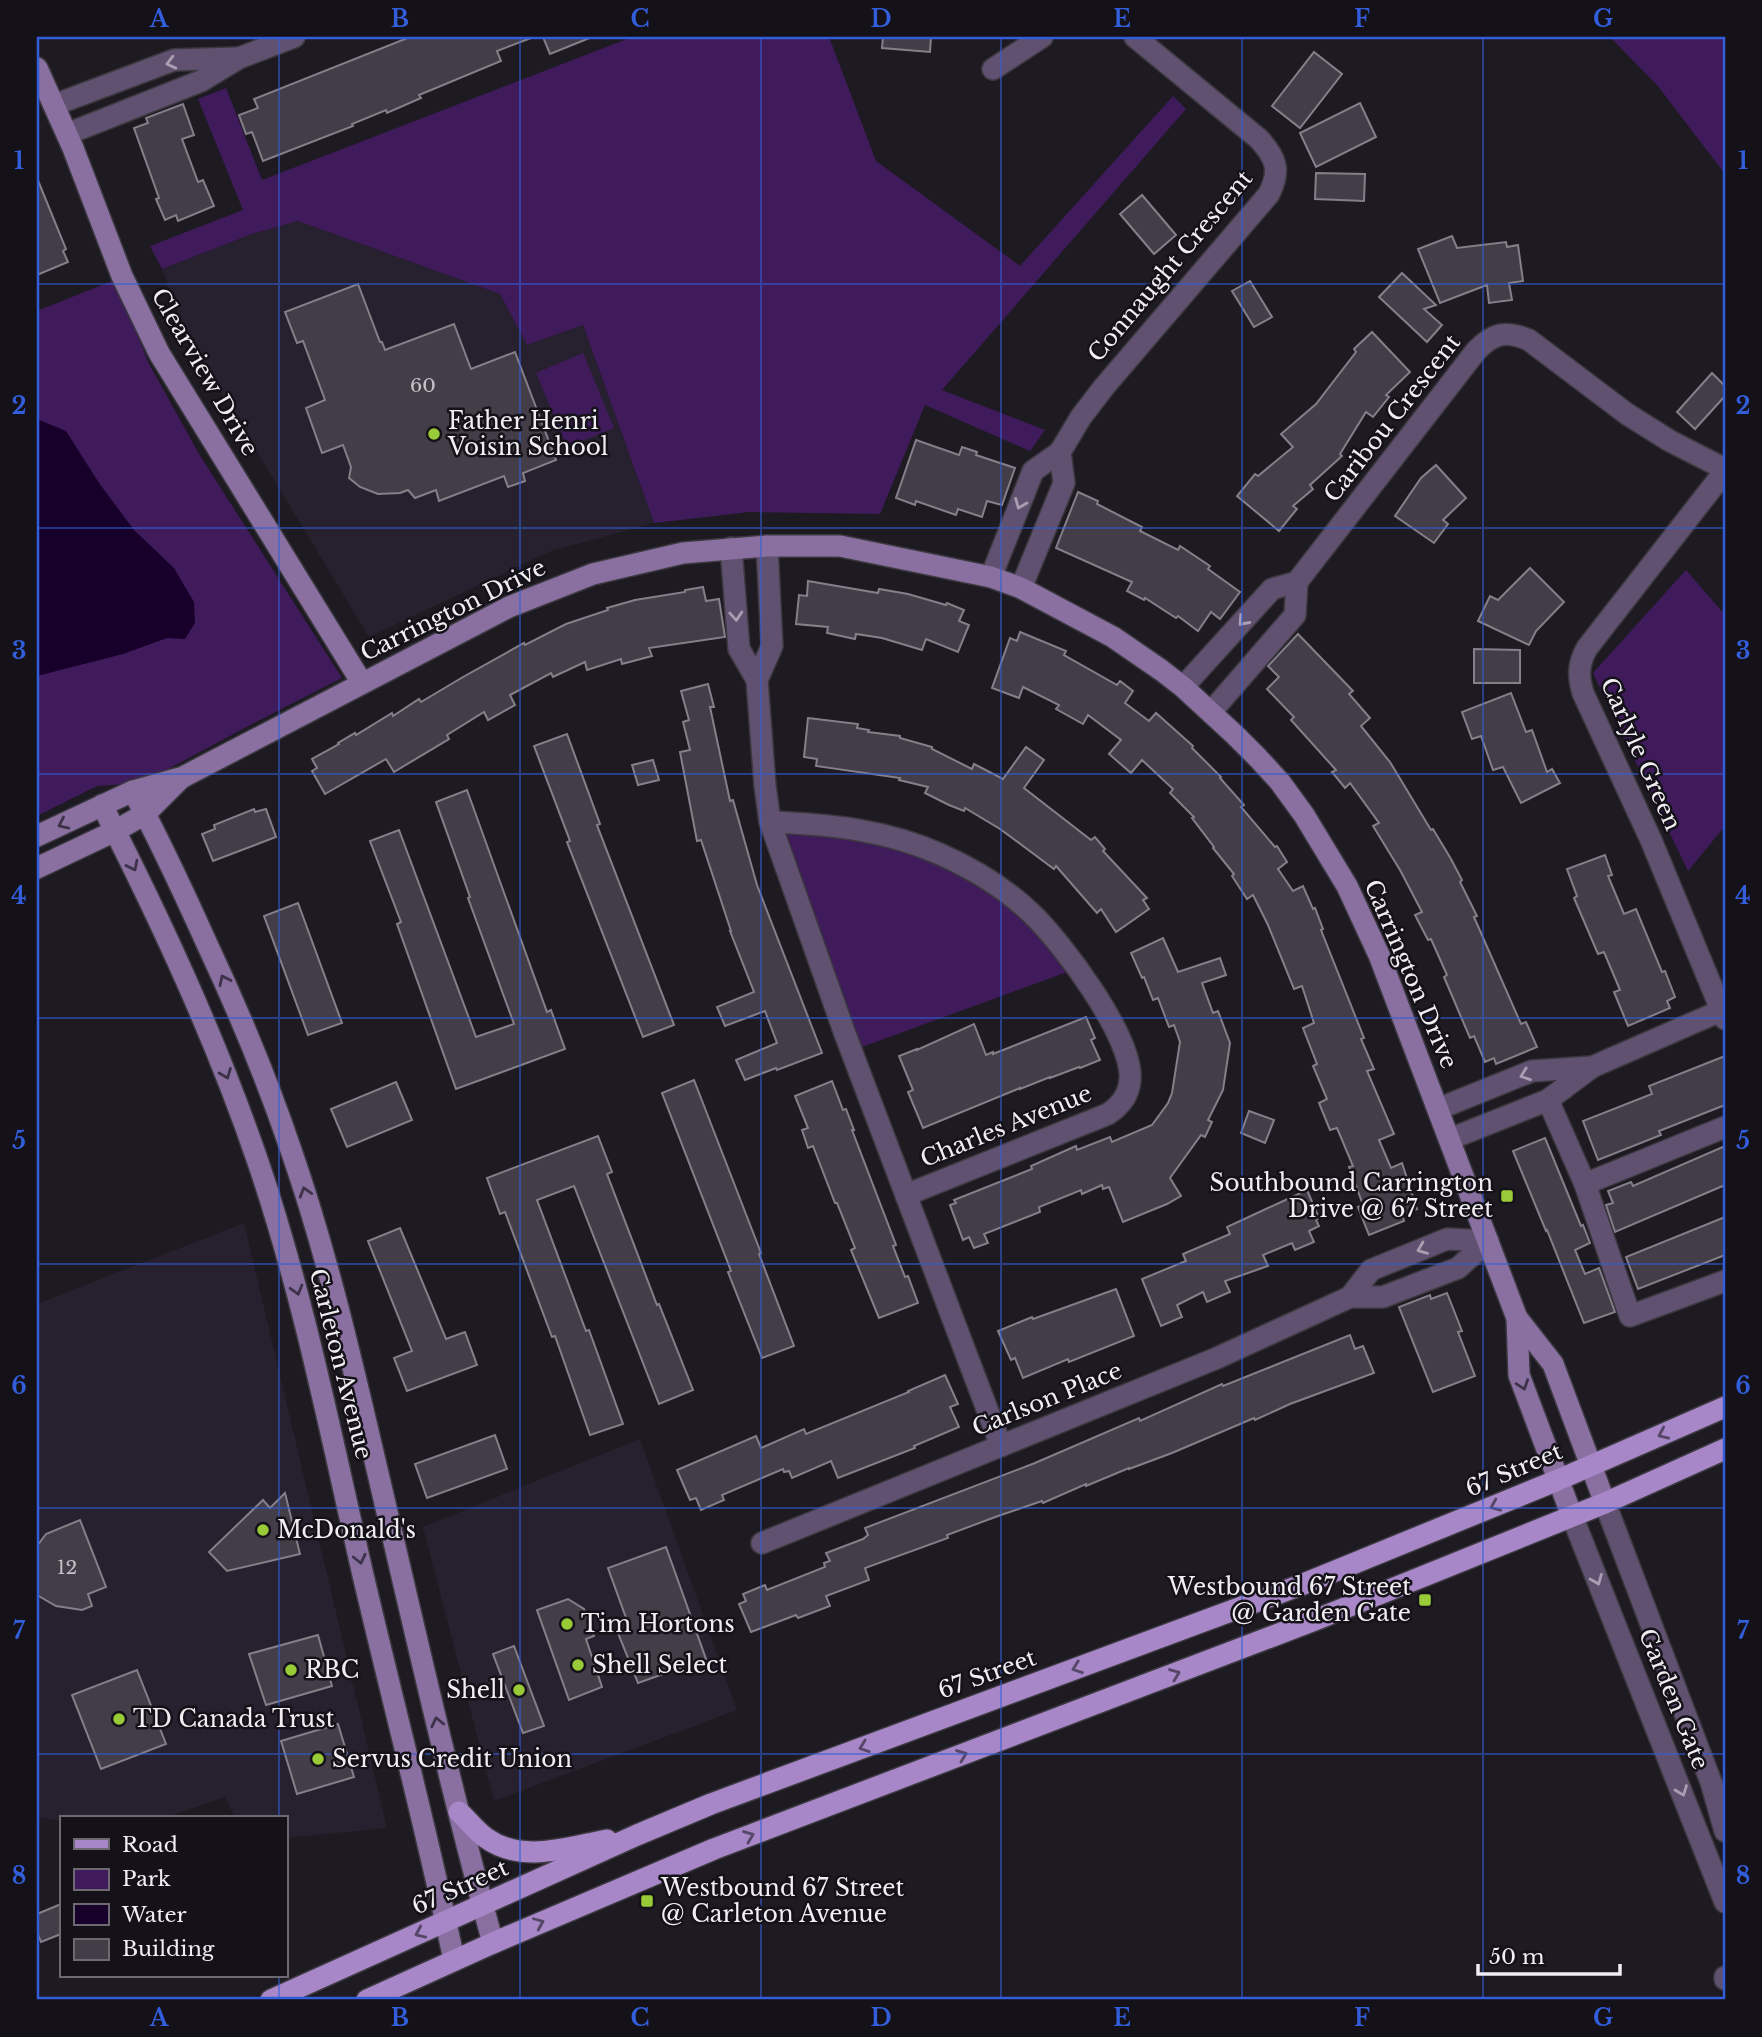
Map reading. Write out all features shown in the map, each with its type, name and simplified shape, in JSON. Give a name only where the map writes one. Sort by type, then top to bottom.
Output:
[{"type":"main road","name":"67 Street","points":[[271,2000],[637,1835],[724,1799],[1301,1585],[1558,1480],[1725,1407]]},
{"type":"main road","points":[[367,2000],[714,1849],[1315,1620],[1605,1503],[1725,1449]]},
{"type":"main road","points":[[459,1812],[485,1838],[515,1851],[541,1852],[637,1835]]},
{"type":"street","points":[[67,134],[201,81],[239,58],[294,37]]},
{"type":"street","points":[[993,69],[1042,37]]},
{"type":"street","name":"Connaught Crescent","points":[[991,577],[1033,471],[1060,452],[1081,417],[1104,387],[1269,194],[1275,183],[1275,163],[1259,139],[1135,37]]},
{"type":"street","points":[[54,104],[174,60],[239,58]]},
{"type":"street","name":"Clearview Drive","points":[[37,68],[67,134],[122,276],[159,353],[362,683]]},
{"type":"street","name":"Caribou Crescent","points":[[1183,687],[1272,589],[1297,582],[1476,351],[1492,337],[1516,334],[1529,340],[1626,414],[1725,470]]},
{"type":"street","points":[[1021,588],[1064,483],[1060,452]]},
{"type":"street","name":"Carlyle Green","points":[[1724,1013],[1651,840],[1583,693],[1579,666],[1587,648],[1725,470]]},
{"type":"street","name":"Carrington Drive","points":[[37,836],[133,791],[183,777],[472,625],[547,591],[593,574],[683,553],[731,548],[840,546],[991,577],[1021,588],[1113,637],[1161,670],[1211,712],[1280,782],[1304,815],[1347,886],[1379,955],[1517,1318],[1519,1375],[1572,1516]]},
{"type":"street","name":"Charles Avenue","points":[[757,680],[772,646],[767,547]]},
{"type":"street","name":"Charles Avenue","points":[[731,548],[739,649],[757,680],[770,822],[817,958],[1001,1446]]},
{"type":"street","points":[[1211,712],[1296,615],[1297,582]]},
{"type":"street","name":"Carrington Drive","points":[[37,868],[145,814],[183,777]]},
{"type":"street","name":"Carleton Avenue","points":[[133,791],[228,989],[259,1063],[313,1217],[351,1355],[459,1812],[493,1943]]},
{"type":"street","name":"Carleton Avenue","points":[[102,805],[161,924],[202,1016],[232,1088],[280,1229],[310,1338],[454,1960]]},
{"type":"street","name":"Charles Avenue","points":[[770,822],[838,826],[897,838],[942,855],[997,886],[1031,913],[1073,961],[1102,1005],[1118,1035],[1129,1065],[1128,1090],[1117,1109],[906,1195]]},
{"type":"street","points":[[1450,1139],[1548,1100],[1592,1067],[1724,1013]]},
{"type":"street","points":[[1438,1109],[1532,1071],[1592,1067]]},
{"type":"street","points":[[1548,1100],[1585,1184],[1630,1316],[1725,1281]]},
{"type":"street","points":[[1585,1184],[1725,1127]]},
{"type":"street","name":"Carlson Place","points":[[1350,1297],[1371,1270],[1447,1239],[1489,1241]]},
{"type":"street","name":"Carlson Place","points":[[762,1543],[1217,1358],[1350,1297],[1383,1297],[1458,1268],[1489,1241]]},
{"type":"street","name":"Carrington Drive","points":[[1517,1318],[1553,1364],[1605,1503]]},
{"type":"street","name":"Garden Gate","points":[[1605,1503],[1711,1783],[1725,1831]]},
{"type":"street","name":"Garden Gate","points":[[1572,1516],[1725,1902]]},
{"type":"shaded area","name":"Father Henri Voisin School","points":[[298,221],[500,294],[527,345],[583,325],[654,523],[551,551],[369,637],[189,339],[162,269],[252,234]]},
{"type":"shaded area","points":[[244,1223],[387,1828],[287,1838],[287,1816],[234,1816],[225,1797],[170,1816],[60,1816],[60,1821],[37,1817],[37,1304]]},
{"type":"shaded area","points":[[640,1439],[737,1710],[494,1801],[423,1527]]},
{"type":"green space","points":[[632,37],[829,37],[876,161],[1020,266],[1173,96],[1186,109],[942,390],[1045,430],[1030,451],[925,405],[880,514],[749,512],[654,523],[583,325],[527,345],[500,294],[298,221],[252,234],[162,269],[150,246],[243,210],[198,99],[226,88],[262,180]]},
{"type":"green space","points":[[1610,37],[1725,37],[1725,174],[1657,85]]},
{"type":"green space","points":[[117,279],[148,362],[199,454],[342,678],[142,783],[97,786],[37,816],[37,311]]},
{"type":"green space","points":[[583,353],[614,428],[567,447],[536,373]]},
{"type":"green space","points":[[1686,570],[1725,615],[1725,826],[1688,871],[1593,673]]},
{"type":"green space","points":[[770,822],[838,826],[997,886],[1078,968],[851,1051]]},
{"type":"water","points":[[37,419],[66,431],[99,483],[134,530],[174,568],[194,602],[195,623],[185,639],[167,638],[123,654],[37,676]]},
{"type":"building","points":[[410,37],[531,38],[497,51],[501,61],[419,95],[421,98],[263,161],[252,132],[246,134],[239,115],[258,108],[254,99]]},
{"type":"building","points":[[543,37],[592,37],[550,54]]},
{"type":"building","points":[[883,37],[931,37],[930,52],[882,48]]},
{"type":"building","points":[[1314,52],[1342,74],[1300,128],[1272,106]]},
{"type":"building","points":[[1360,103],[1376,137],[1316,167],[1300,133]]},
{"type":"building","points":[[183,104],[194,135],[182,139],[198,182],[203,180],[214,206],[178,221],[176,215],[165,220],[134,128],[148,123],[146,118]]},
{"type":"building","points":[[1316,173],[1365,174],[1364,201],[1315,199]]},
{"type":"building","points":[[37,178],[66,249],[63,251],[68,262],[37,275]]},
{"type":"building","points":[[1142,195],[1176,235],[1154,254],[1120,214]]},
{"type":"building","points":[[1452,236],[1457,248],[1506,242],[1507,247],[1518,245],[1523,281],[1509,283],[1512,300],[1489,303],[1487,285],[1440,303],[1418,249]]},
{"type":"building","points":[[1402,273],[1436,305],[1424,309],[1442,325],[1427,342],[1379,297]]},
{"type":"building","points":[[1250,281],[1272,317],[1254,327],[1232,291]]},
{"type":"building","points":[[358,284],[385,350],[454,324],[471,369],[515,352],[556,460],[523,473],[525,481],[508,487],[504,476],[439,501],[436,490],[415,498],[408,490],[378,494],[360,487],[349,478],[351,467],[343,445],[322,453],[306,408],[325,400],[303,341],[297,343],[285,312]]},
{"type":"building","points":[[1372,332],[1410,372],[1386,395],[1389,397],[1373,417],[1366,412],[1340,454],[1342,456],[1310,485],[1313,489],[1293,506],[1297,509],[1279,531],[1237,496],[1255,474],[1258,476],[1293,447],[1281,434],[1316,404],[1356,352],[1354,349]]},
{"type":"building","points":[[1712,373],[1725,386],[1725,396],[1695,429],[1677,412]]},
{"type":"building","points":[[916,440],[959,455],[962,447],[977,452],[976,455],[1015,468],[1002,505],[987,501],[982,517],[958,509],[956,515],[916,501],[915,505],[896,498]]},
{"type":"building","points":[[1436,465],[1466,498],[1443,520],[1448,524],[1434,543],[1395,516],[1421,478]]},
{"type":"building","points":[[1078,492],[1142,527],[1140,531],[1178,550],[1180,546],[1210,566],[1208,569],[1240,592],[1220,619],[1211,612],[1198,631],[1178,616],[1176,618],[1145,598],[1144,600],[1127,591],[1132,582],[1056,548]]},
{"type":"building","points":[[1530,568],[1564,602],[1536,631],[1529,645],[1478,621],[1490,596],[1498,600]]},
{"type":"building","points":[[808,581],[878,593],[879,589],[946,605],[947,603],[964,610],[959,621],[969,625],[958,652],[926,639],[922,650],[882,638],[856,634],[855,639],[827,633],[828,627],[796,624],[799,595],[807,596]]},
{"type":"building","points":[[703,587],[706,601],[719,599],[725,637],[649,648],[652,656],[622,664],[621,659],[587,670],[585,662],[553,677],[551,673],[510,695],[515,705],[488,720],[484,712],[447,735],[449,739],[394,772],[386,759],[325,794],[312,771],[317,768],[312,759],[338,743],[392,713],[393,716],[419,699],[421,702],[524,643],[525,645],[566,624],[608,610],[607,608]]},
{"type":"building","points":[[1020,632],[1066,651],[1064,655],[1117,685],[1120,681],[1133,691],[1125,703],[1149,721],[1156,713],[1193,746],[1244,805],[1241,807],[1275,847],[1277,846],[1287,862],[1278,869],[1293,891],[1303,886],[1313,909],[1315,908],[1323,929],[1321,930],[1364,1038],[1361,1039],[1374,1069],[1367,1071],[1394,1134],[1379,1140],[1391,1168],[1402,1163],[1417,1209],[1402,1214],[1404,1221],[1369,1235],[1358,1207],[1363,1205],[1349,1167],[1353,1166],[1337,1128],[1330,1130],[1319,1103],[1327,1099],[1313,1066],[1317,1064],[1303,1028],[1314,1023],[1302,986],[1294,989],[1253,895],[1247,899],[1232,876],[1234,874],[1213,848],[1192,818],[1194,817],[1170,793],[1173,789],[1142,760],[1131,773],[1109,754],[1121,740],[1088,715],[1083,724],[1056,709],[1059,705],[1023,687],[1019,698],[992,688],[1010,638],[1017,641]]},
{"type":"building","points":[[1298,634],[1353,691],[1349,694],[1370,718],[1361,726],[1390,762],[1451,859],[1521,1024],[1526,1022],[1537,1047],[1496,1064],[1494,1058],[1485,1062],[1474,1036],[1470,1038],[1431,939],[1428,940],[1415,915],[1422,912],[1373,826],[1379,823],[1350,783],[1345,788],[1332,772],[1336,770],[1291,720],[1294,717],[1267,689],[1279,677],[1268,666]]},
{"type":"building","points":[[1474,649],[1520,650],[1520,683],[1474,683]]},
{"type":"building","points":[[708,684],[714,707],[710,707],[730,801],[733,800],[757,885],[822,1053],[745,1080],[736,1060],[777,1043],[765,1011],[725,1026],[717,1007],[754,992],[730,931],[701,840],[697,841],[680,752],[690,750],[683,722],[689,720],[681,691]]},
{"type":"building","points":[[1511,693],[1526,732],[1532,730],[1547,772],[1552,769],[1560,783],[1521,803],[1503,767],[1493,770],[1481,736],[1472,739],[1462,712]]},
{"type":"building","points":[[808,718],[858,724],[857,728],[869,730],[868,732],[900,736],[932,747],[972,769],[974,764],[1003,779],[1026,747],[1044,760],[1024,788],[1091,840],[1095,837],[1105,849],[1103,851],[1147,898],[1143,900],[1149,909],[1116,932],[1101,909],[1097,913],[1056,866],[1054,869],[1000,829],[965,808],[964,811],[925,793],[928,787],[899,780],[900,778],[816,766],[817,759],[804,757]]},
{"type":"building","points":[[567,734],[600,824],[597,825],[674,1025],[643,1037],[567,842],[570,841],[534,746]]},
{"type":"building","points":[[653,760],[659,780],[638,785],[632,765]]},
{"type":"building","points":[[467,790],[547,1012],[551,1010],[565,1049],[456,1089],[397,924],[401,922],[370,841],[399,830],[476,1037],[514,1024],[436,802]]},
{"type":"building","points":[[254,809],[255,812],[266,809],[276,837],[213,861],[202,834],[215,829],[214,825]]},
{"type":"building","points":[[1605,855],[1612,875],[1608,876],[1624,914],[1636,909],[1675,997],[1667,1001],[1670,1008],[1628,1026],[1614,992],[1620,990],[1604,952],[1598,954],[1574,898],[1577,896],[1567,869]]},
{"type":"building","points":[[298,903],[342,1023],[308,1035],[264,916]]},
{"type":"building","points":[[1163,938],[1178,972],[1220,958],[1226,975],[1202,983],[1213,1013],[1218,1011],[1230,1043],[1223,1090],[1208,1120],[1212,1122],[1205,1137],[1201,1135],[1170,1178],[1181,1196],[1123,1222],[1109,1187],[1103,1189],[1102,1185],[1082,1194],[1081,1190],[1039,1207],[1040,1212],[984,1234],[988,1243],[974,1248],[969,1237],[963,1240],[950,1205],[956,1203],[954,1200],[1032,1169],[1031,1166],[1076,1146],[1077,1150],[1110,1137],[1112,1142],[1152,1125],[1168,1103],[1180,1042],[1174,1025],[1169,1027],[1158,998],[1153,1000],[1131,953]]},
{"type":"building","points":[[1086,1017],[1095,1038],[1091,1040],[1100,1060],[1020,1088],[923,1128],[908,1092],[913,1090],[899,1056],[974,1024],[986,1055],[993,1054]]},
{"type":"building","points":[[1725,1056],[1725,1105],[1659,1131],[1661,1135],[1598,1160],[1583,1121],[1652,1094],[1649,1086]]},
{"type":"building","points":[[694,1080],[794,1346],[762,1358],[662,1093]]},
{"type":"building","points":[[832,1081],[843,1110],[846,1109],[896,1245],[893,1246],[918,1303],[879,1318],[851,1250],[855,1248],[837,1203],[813,1146],[808,1148],[802,1130],[808,1128],[795,1096]]},
{"type":"building","points":[[396,1082],[412,1120],[347,1147],[331,1109]]},
{"type":"building","points":[[1249,1111],[1274,1120],[1265,1143],[1241,1133]]},
{"type":"building","points":[[598,1136],[612,1172],[607,1174],[693,1390],[659,1404],[574,1186],[537,1200],[623,1424],[590,1435],[555,1336],[552,1337],[505,1212],[500,1214],[487,1178]]},
{"type":"building","points":[[1545,1138],[1590,1243],[1575,1250],[1585,1274],[1599,1268],[1615,1312],[1584,1323],[1513,1151]]},
{"type":"building","points":[[1725,1146],[1725,1185],[1615,1232],[1606,1205],[1613,1203],[1608,1191],[1631,1182],[1633,1186]]},
{"type":"building","points":[[1307,1190],[1319,1218],[1316,1220],[1319,1226],[1309,1231],[1314,1242],[1295,1250],[1292,1243],[1263,1255],[1268,1266],[1225,1281],[1230,1292],[1207,1302],[1203,1292],[1177,1305],[1182,1317],[1161,1326],[1142,1279],[1186,1261],[1183,1254],[1230,1234],[1227,1227]]},
{"type":"building","points":[[1725,1217],[1725,1255],[1638,1289],[1626,1257]]},
{"type":"building","points":[[400,1228],[446,1339],[465,1332],[477,1365],[407,1391],[394,1358],[412,1351],[368,1241]]},
{"type":"building","points":[[1116,1289],[1134,1336],[1023,1378],[1015,1358],[1011,1360],[998,1331]]},
{"type":"building","points":[[1447,1293],[1475,1376],[1433,1392],[1399,1307],[1430,1295],[1431,1299]]},
{"type":"building","points":[[1350,1335],[1355,1349],[1363,1346],[1374,1373],[1043,1503],[1042,1501],[998,1516],[947,1535],[948,1538],[865,1568],[869,1580],[826,1596],[830,1606],[751,1632],[739,1604],[746,1601],[743,1594],[765,1585],[767,1590],[825,1567],[824,1563],[830,1561],[826,1553],[863,1539],[868,1535],[865,1528],[1035,1463],[1139,1418],[1140,1421],[1222,1384],[1223,1386]]},
{"type":"building","points":[[945,1375],[958,1404],[950,1407],[959,1427],[914,1446],[915,1448],[838,1478],[831,1461],[792,1478],[789,1471],[784,1472],[783,1469],[722,1495],[724,1500],[701,1510],[696,1498],[690,1500],[677,1470],[756,1436],[761,1448],[804,1429],[806,1434]]},
{"type":"building","points":[[495,1435],[507,1469],[427,1498],[415,1464]]},
{"type":"building","name":"McDonald's","points":[[285,1493],[300,1554],[227,1571],[209,1552],[263,1500],[270,1508]]},
{"type":"building","points":[[80,1520],[106,1587],[88,1594],[92,1606],[82,1610],[56,1606],[37,1595],[37,1546],[46,1534]]},
{"type":"building","points":[[666,1547],[706,1659],[638,1683],[618,1633],[630,1629],[608,1568]]},
{"type":"building","points":[[568,1599],[584,1609],[594,1636],[586,1639],[602,1687],[569,1700],[537,1610]]},
{"type":"building","name":"RBC","points":[[318,1635],[332,1686],[266,1705],[249,1654]]},
{"type":"building","name":"Shell","points":[[514,1646],[544,1726],[523,1733],[493,1654]]},
{"type":"building","name":"TD Canada Trust","points":[[137,1670],[166,1744],[101,1769],[72,1695]]},
{"type":"building","name":"Servus Credit Union","points":[[338,1724],[354,1777],[297,1794],[281,1741]]},
{"type":"building","points":[[60,1904],[60,1934],[41,1942],[37,1932],[37,1914]]},
{"type":"place","name":"Father Henri Voisin School","points":[[434,434]]},
{"type":"place","name":"Southbound Carrington Drive @ 67 Street","points":[[1507,1196]]},
{"type":"place","name":"McDonald's","points":[[263,1530]]},
{"type":"place","name":"Westbound 67 Street @ Garden Gate","points":[[1425,1600]]},
{"type":"place","name":"Tim Hortons","points":[[567,1624]]},
{"type":"place","name":"Shell Select","points":[[578,1665]]},
{"type":"place","name":"RBC","points":[[291,1670]]},
{"type":"place","name":"Shell","points":[[519,1690]]},
{"type":"place","name":"TD Canada Trust","points":[[119,1719]]},
{"type":"place","name":"Servus Credit Union","points":[[318,1759]]},
{"type":"place","name":"Westbound 67 Street @ Carleton Avenue","points":[[647,1901]]}]
